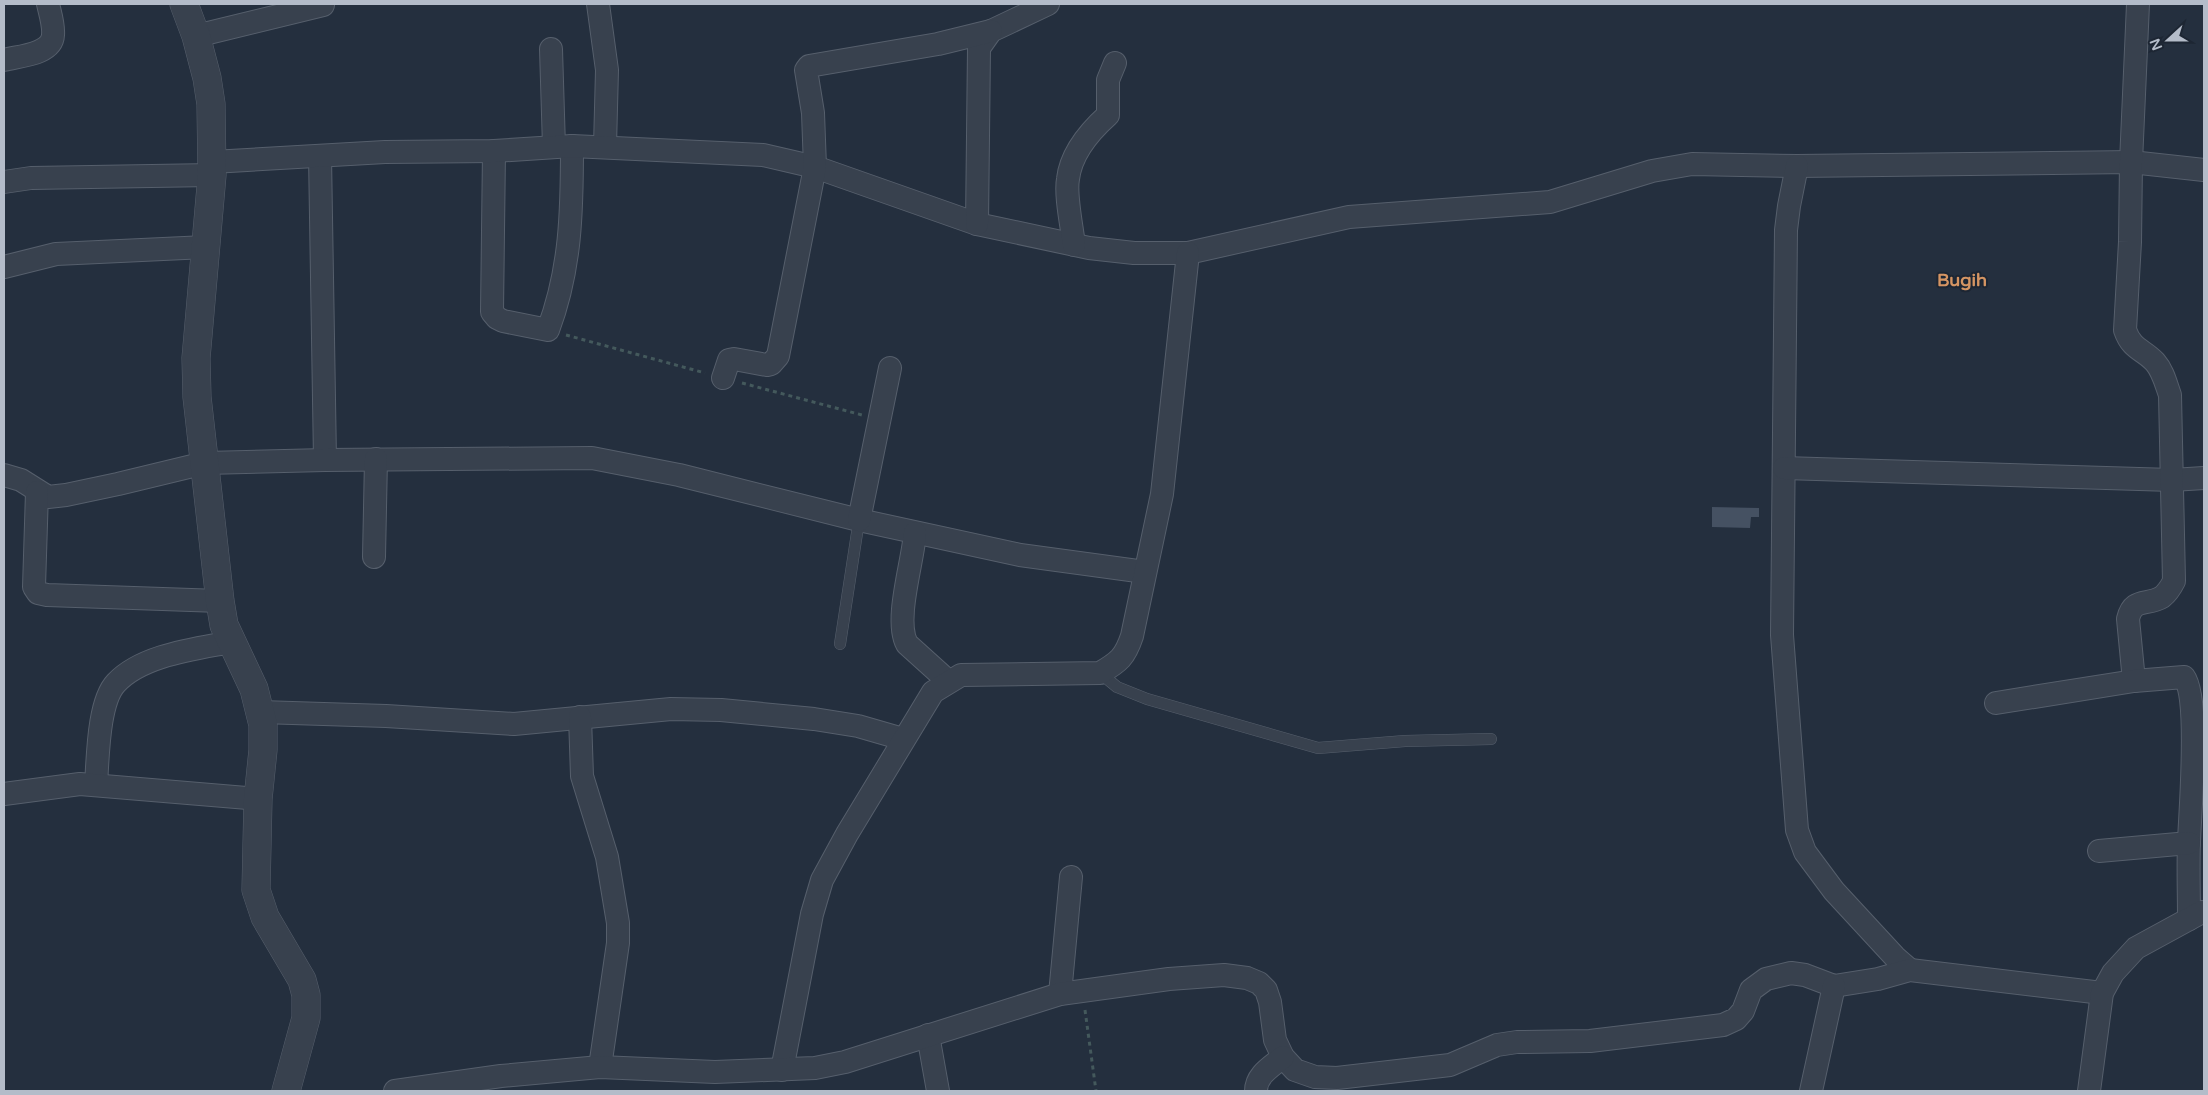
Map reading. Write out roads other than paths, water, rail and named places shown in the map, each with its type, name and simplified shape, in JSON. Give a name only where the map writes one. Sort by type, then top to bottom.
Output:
[{"type":"street","points":[[4,60],[39,51],[52,42],[53,35],[48,4]]},
{"type":"street","points":[[184,4],[196,36],[207,78],[211,104],[212,168],[196,358],[197,397],[220,601],[224,625],[254,689],[261,712],[263,750],[258,799],[256,890],[265,917],[302,980],[306,995],[306,1018],[286,1091]]},
{"type":"street","points":[[598,4],[607,70],[605,146]]},
{"type":"street","points":[[723,378],[729,360],[734,359],[767,365],[771,364],[778,356],[814,167],[813,112],[806,70],[809,66],[938,44],[990,31],[1048,4]]},
{"type":"street","points":[[2134,681],[2128,620],[2130,612],[2134,606],[2161,597],[2174,581],[2170,395],[2163,374],[2154,361],[2128,341],[2125,330],[2130,242],[2130,162],[2138,4]]},
{"type":"street","points":[[196,36],[323,5]]},
{"type":"street","points":[[976,224],[978,57],[979,48],[990,31]]},
{"type":"street","points":[[494,151],[492,312],[503,321],[548,330],[559,301],[566,270],[572,213],[551,49]]},
{"type":"street","points":[[1074,245],[1067,180],[1074,156],[1091,130],[1108,115],[1108,80],[1115,63]]},
{"type":"street","points":[[4,177],[31,178],[212,168],[320,156],[385,152],[494,151],[563,146],[605,146],[763,155],[814,167],[976,224],[1074,245],[1134,253],[1188,253],[1348,218],[1550,202],[1652,171],[1692,164],[1797,166],[2130,162],[2204,170]]},
{"type":"street","points":[[320,156],[325,460]]},
{"type":"street","points":[[1797,166],[1786,230],[1782,635],[1797,830],[1806,852],[1834,891],[1895,957],[1910,970]]},
{"type":"street","points":[[4,267],[56,254],[206,247]]},
{"type":"street","points":[[782,1070],[812,914],[822,880],[903,739],[933,692],[948,681],[961,675],[1100,673],[1116,664],[1127,651],[1132,636],[1162,494],[1188,253]]},
{"type":"street","points":[[859,520],[890,368]]},
{"type":"street","points":[[4,475],[21,480],[37,492],[48,497],[66,495],[205,464],[376,459],[592,458],[679,475],[859,520],[1020,555],[1145,572]]},
{"type":"street","points":[[374,557],[376,459]]},
{"type":"street","points":[[1784,468],[2172,480],[2204,478]]},
{"type":"street","points":[[37,492],[34,588],[38,593],[47,595],[220,601]]},
{"type":"street","points":[[915,533],[902,620],[903,637],[907,644],[948,681]]},
{"type":"street","points":[[96,784],[102,717],[115,683],[135,668],[168,655],[231,642]]},
{"type":"street","points":[[1996,703],[2134,681],[2178,676],[2184,676],[2187,681],[2191,699],[2193,761],[2189,843],[2196,915],[2136,948],[2113,973],[2102,993],[2090,1091]]},
{"type":"street","points":[[261,712],[514,724],[671,709],[721,710],[814,719],[858,726],[903,739]]},
{"type":"street","points":[[580,717],[582,776],[608,857],[618,923],[618,943],[600,1066]]},
{"type":"street","points":[[4,794],[80,784],[96,784],[258,799]]},
{"type":"street","points":[[2099,851],[2189,843]]},
{"type":"street","points":[[1060,994],[1071,877]]},
{"type":"street","points":[[395,1091],[501,1076],[600,1066],[715,1072],[815,1068],[845,1062],[1060,994],[1206,976],[1224,975],[1247,978],[1259,983],[1266,990],[1270,1002],[1275,1040],[1283,1058],[1295,1070],[1315,1077],[1337,1078],[1450,1065],[1496,1045],[1517,1042],[1590,1041],[1723,1025],[1736,1019],[1743,1011],[1751,990],[1766,979],[1791,973],[1804,975],[1834,986],[1878,979],[1910,970],[2102,993]]},
{"type":"street","points":[[1811,1091],[1834,986]]},
{"type":"street","points":[[928,1035],[938,1091]]},
{"type":"street","points":[[1256,1091],[1256,1083],[1262,1075],[1283,1058]]},
{"type":"lane","points":[[840,644],[859,520]]},
{"type":"lane","points":[[1100,673],[1117,687],[1147,700],[1318,748],[1405,741],[1491,739]]},
{"type":"district","name":"Bugih","points":[[1962,280]]}]
